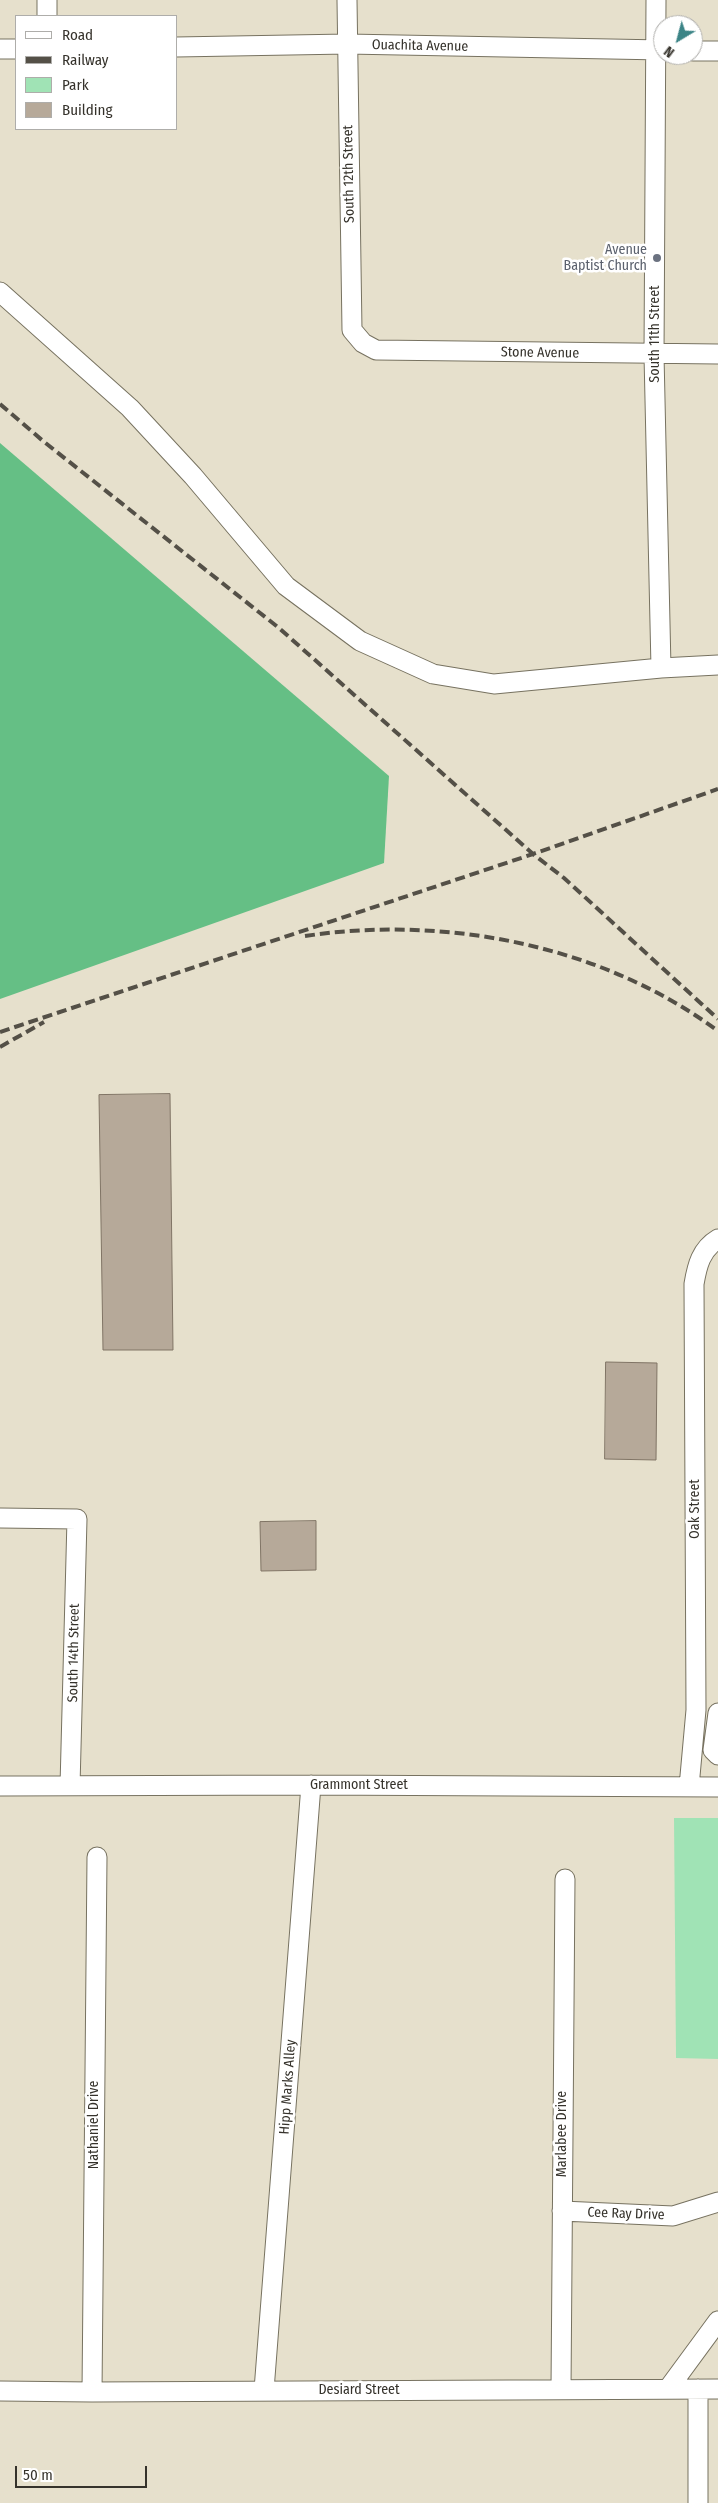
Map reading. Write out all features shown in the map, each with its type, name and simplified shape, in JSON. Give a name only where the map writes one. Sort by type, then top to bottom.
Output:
[{"type":"street","points":[[47,0],[47,15]]},
{"type":"street","name":"South 12th Street","points":[[348,0],[347,44],[352,330],[364,343]]},
{"type":"street","name":"South 11th Street","points":[[656,0],[657,15]]},
{"type":"street","name":"Ouachita Avenue","points":[[178,47],[347,44],[653,50]]},
{"type":"street","points":[[0,49],[15,48]]},
{"type":"street","points":[[703,51],[718,51]]},
{"type":"street","name":"South 11th Street","points":[[659,65],[654,355],[661,668]]},
{"type":"street","points":[[0,292],[130,408],[193,476],[286,586],[360,641],[433,674],[494,684],[661,668],[718,665]]},
{"type":"street","name":"Stone Avenue","points":[[364,343],[376,350],[654,355],[718,354]]},
{"type":"street","name":"Oak Street","points":[[690,1787],[696,1710],[694,1284],[697,1264],[708,1245],[718,1239]]},
{"type":"street","name":"South 14th Street","points":[[0,1518],[77,1519],[70,1786]]},
{"type":"street","points":[[696,1710],[718,1711],[713,1750],[718,1755]]},
{"type":"street","name":"Hipp Marks Alley","points":[[264,2390],[311,1785]]},
{"type":"street","name":"Grammont Street","points":[[0,1786],[718,1787]]},
{"type":"street","name":"Nathaniel Drive","points":[[92,2392],[97,1857]]},
{"type":"street","name":"Marlabee Drive","points":[[561,2389],[564,1879]]},
{"type":"street","name":"Cee Ray Drive","points":[[562,2211],[673,2216],[718,2202]]},
{"type":"street","points":[[668,2389],[718,2321]]},
{"type":"street","points":[[698,2389],[698,2503]]},
{"type":"street","name":"Desiard Street","points":[[0,2391],[718,2389]]},
{"type":"green space","points":[[0,443],[389,776],[384,863],[0,999]]},
{"type":"green space","points":[[674,1818],[718,1818],[718,2059],[676,2058]]},
{"type":"building","points":[[170,1094],[173,1350],[103,1350],[99,1095]]},
{"type":"building","points":[[606,1362],[657,1363],[656,1460],[605,1459]]},
{"type":"building","points":[[316,1521],[316,1570],[261,1571],[260,1522]]},
{"type":"railway","points":[[0,404],[43,441],[279,628],[533,854],[564,878],[718,1019]]},
{"type":"railway","points":[[0,1032],[533,854],[718,789]]},
{"type":"railway","points":[[305,936],[358,931],[413,930],[467,934],[521,943],[574,958],[624,977],[673,1001],[718,1031]]},
{"type":"railway","points":[[0,1047],[44,1022]]},
{"type":"place","name":"Avenue Baptist Church","points":[[657,258]]}]
